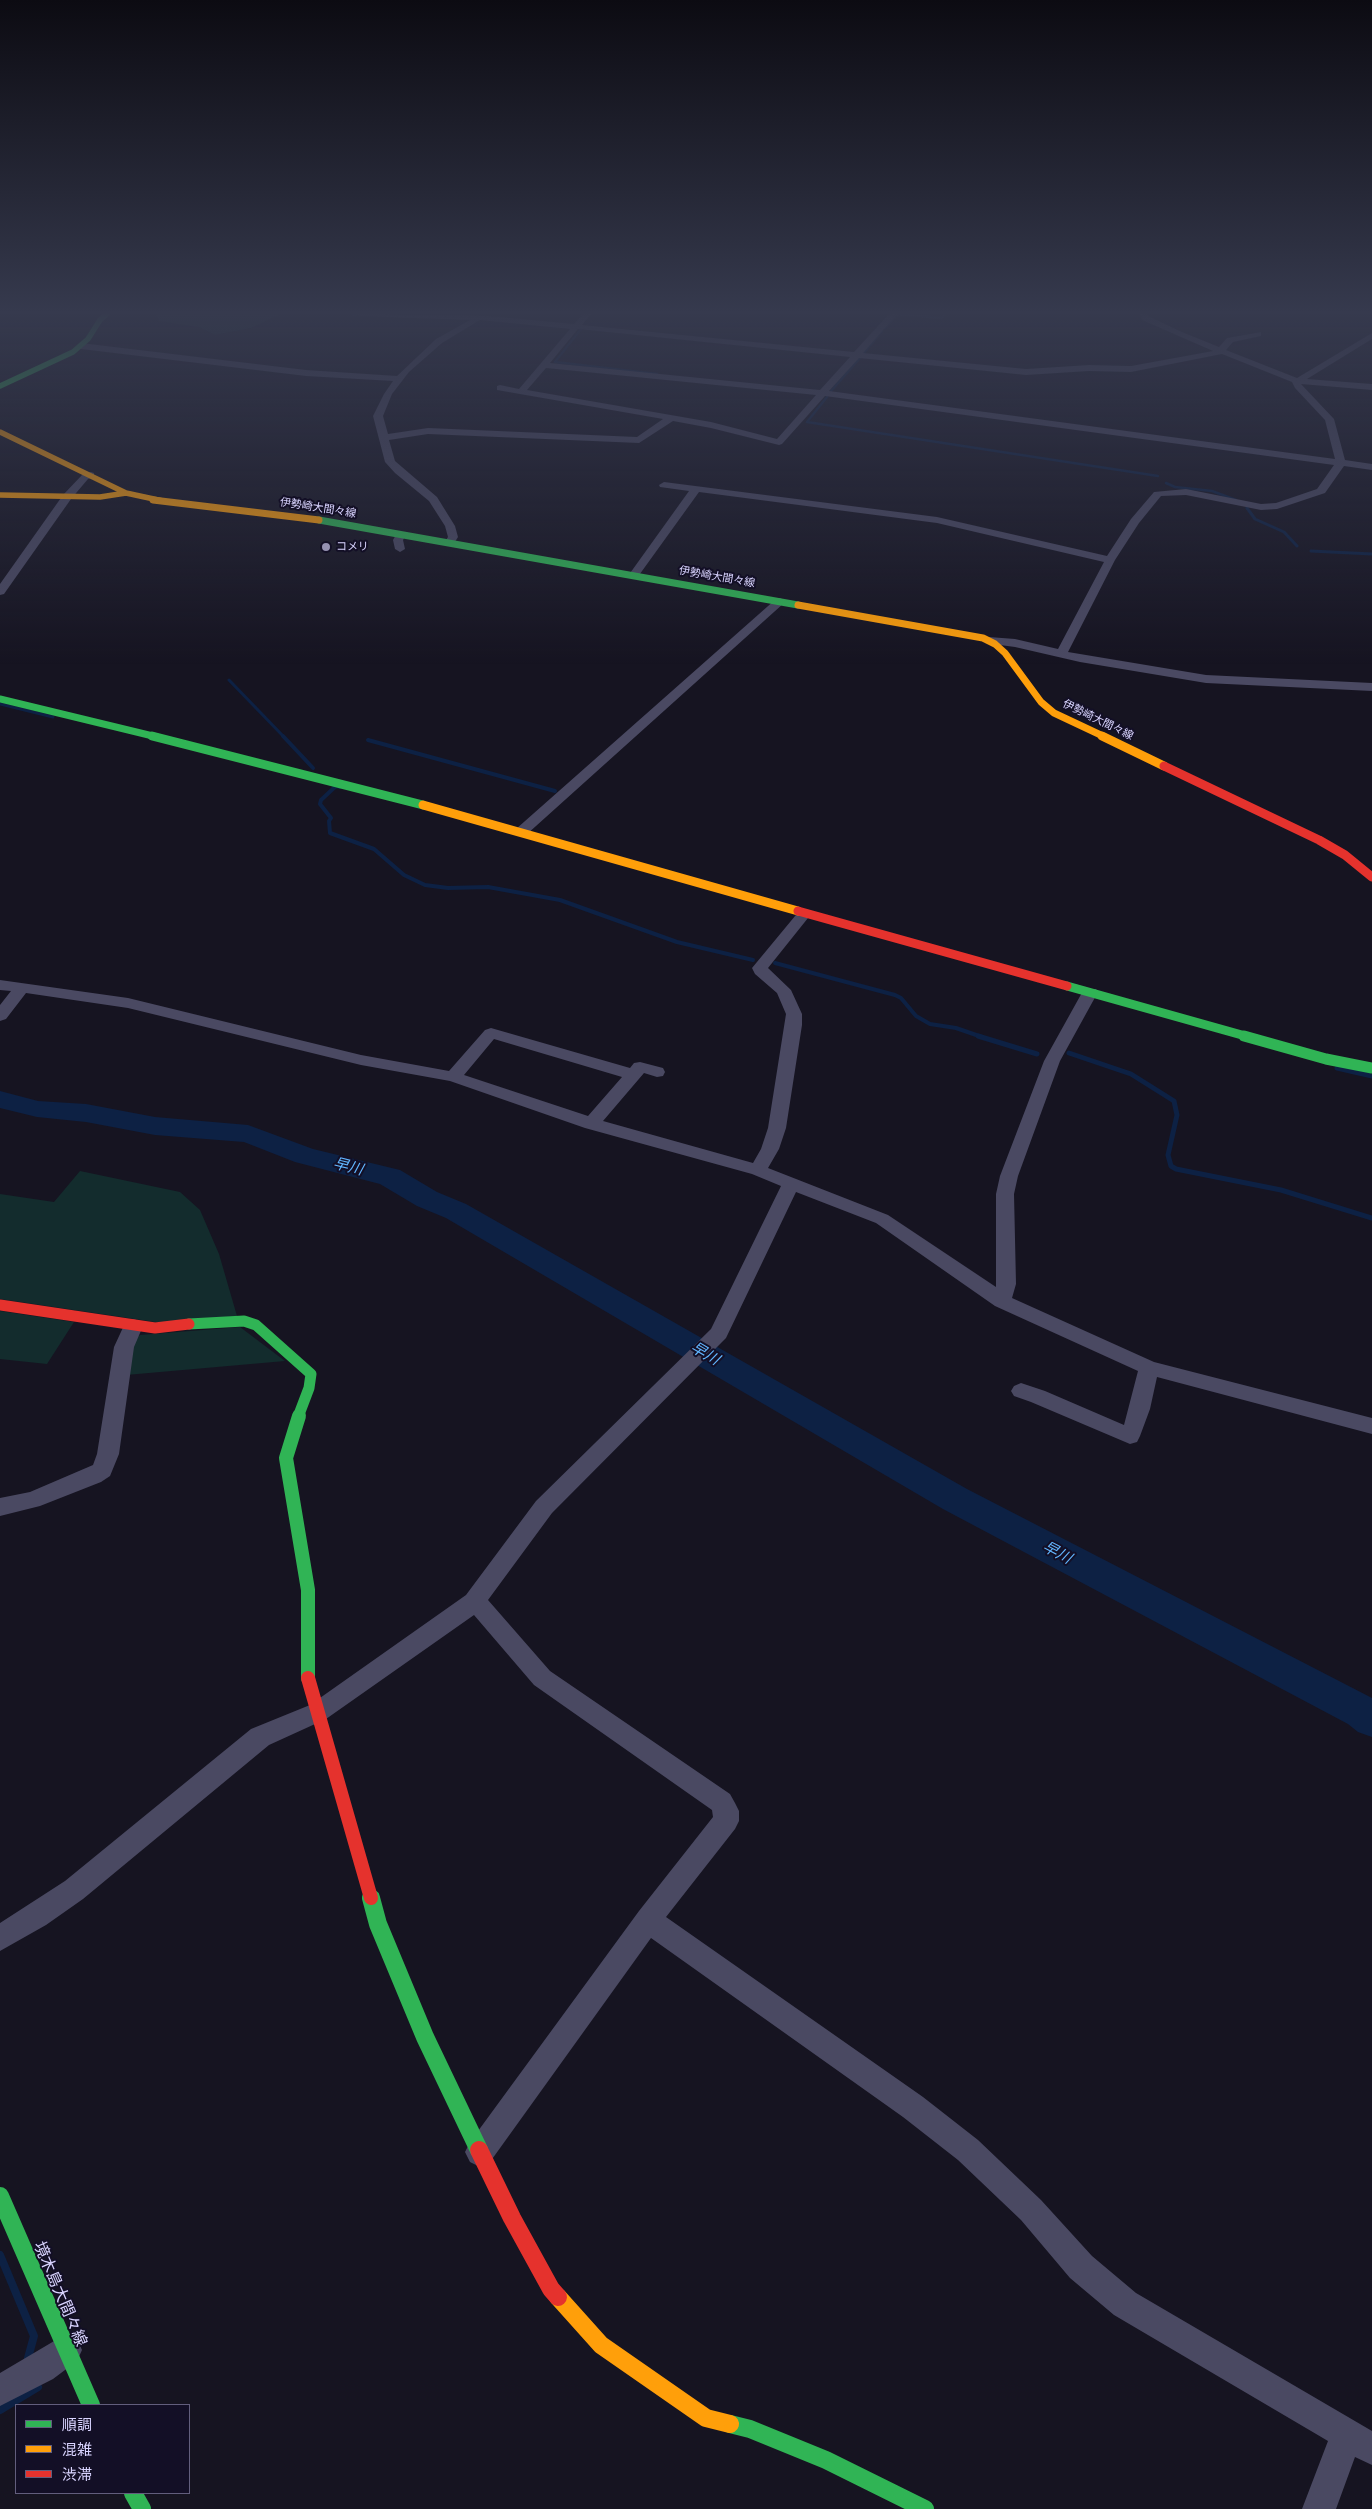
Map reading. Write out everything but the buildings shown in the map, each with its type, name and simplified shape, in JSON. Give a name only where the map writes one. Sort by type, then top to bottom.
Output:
[{"type":"main road","name":"伊勢崎大間々線","points":[[0,432],[126,492],[162,502],[300,517],[965,633],[989,641],[1005,653],[1041,702],[1054,713],[1319,840],[1345,855],[1372,877]]},
{"type":"main road","points":[[0,495],[109,496],[126,492]]},
{"type":"main road","points":[[0,699],[354,786],[1326,1059],[1372,1068]]},
{"type":"main road","points":[[0,1305],[133,1326],[164,1327],[214,1321],[244,1321],[256,1325],[309,1370],[309,1388],[286,1458],[308,1590],[307,1672],[378,1924],[425,2037],[480,2152],[551,2289],[602,2345],[706,2418],[750,2428],[826,2460],[925,2509]]},
{"type":"main road","name":"境木島大間々線","points":[[0,2196],[91,2404]]},
{"type":"main road","points":[[134,2494],[142,2509]]},
{"type":"street","points":[[381,431],[388,458],[394,467],[428,493],[446,518],[453,537],[449,543]]},
{"type":"street","points":[[383,438],[427,431]]},
{"type":"street","points":[[430,431],[639,440],[652,431]]},
{"type":"street","points":[[735,431],[779,442],[789,431]]},
{"type":"street","points":[[1096,431],[1372,467]]},
{"type":"street","points":[[1061,653],[1067,646],[1110,560],[1152,499],[1162,492],[1199,494],[1258,507],[1277,506],[1319,493],[1340,464],[1332,431]]},
{"type":"street","points":[[0,592],[67,497],[85,476],[91,475]]},
{"type":"street","points":[[664,485],[937,520],[1110,560]]},
{"type":"street","points":[[633,576],[696,489]]},
{"type":"street","points":[[400,548],[398,540],[401,535]]},
{"type":"street","points":[[521,832],[780,601]]},
{"type":"street","points":[[989,641],[1009,642],[1212,680],[1372,687]]},
{"type":"street","points":[[758,1170],[770,1149],[777,1128],[794,1026],[792,1006],[783,990],[763,974],[760,968],[804,913]]},
{"type":"street","points":[[0,985],[128,1003],[361,1060],[453,1077],[592,1124],[758,1170],[882,1219],[1002,1301],[1149,1368],[1372,1426]]},
{"type":"street","points":[[0,1016],[21,988]]},
{"type":"street","points":[[1002,1301],[1006,1284],[1005,1194],[1009,1176],[1052,1061],[1090,992]]},
{"type":"street","points":[[453,1077],[491,1033],[634,1075]]},
{"type":"street","points":[[592,1124],[640,1067],[657,1072]]},
{"type":"street","points":[[0,1938],[37,1916],[74,1890],[260,1737],[318,1712],[474,1602],[539,1512],[719,1333],[728,1318],[792,1182]]},
{"type":"street","points":[[0,1507],[56,1491],[94,1476],[102,1470],[108,1454],[124,1347],[133,1326]]},
{"type":"street","points":[[1021,1391],[1038,1396],[1130,1436],[1140,1409],[1149,1368]]},
{"type":"street","points":[[474,1602],[482,1608],[542,1678],[722,1802],[726,1811],[726,1821],[648,1920],[480,2152]]},
{"type":"street","points":[[648,1920],[913,2107],[968,2150],[1031,2210],[1081,2267],[1125,2304],[1360,2442],[1320,2509]]},
{"type":"street","points":[[0,2390],[42,2368],[66,2350]]},
{"type":"green space","points":[[80,1171],[180,1192],[200,1210],[219,1254],[237,1316],[162,1323],[0,1299],[0,1194],[54,1202]]},
{"type":"green space","points":[[0,1311],[74,1322],[47,1364],[0,1359]]},
{"type":"green space","points":[[240,1327],[285,1361],[126,1375],[133,1340],[140,1335]]},
{"type":"waterway","points":[[866,431],[1158,476]]},
{"type":"waterway","points":[[1166,483],[1175,487],[1212,491],[1236,500]]},
{"type":"waterway","points":[[1247,508],[1255,519],[1284,532],[1297,546]]},
{"type":"waterway","points":[[1311,551],[1372,554]]},
{"type":"waterway","points":[[229,680],[284,737]]},
{"type":"waterway","points":[[0,704],[53,717]]},
{"type":"waterway","points":[[283,736],[313,768]]},
{"type":"waterway","points":[[368,740],[555,791]]},
{"type":"waterway","points":[[340,787],[336,786],[321,800],[320,804],[331,818],[329,821],[330,833],[374,849],[404,875],[425,885],[448,888],[488,887],[560,900],[677,942],[753,960]]},
{"type":"waterway","points":[[775,963],[895,995],[901,998],[916,1016],[930,1024],[956,1028],[982,1037]]},
{"type":"waterway","points":[[978,1036],[1037,1054]]},
{"type":"waterway","points":[[1069,1053],[1131,1074],[1174,1101],[1177,1115],[1168,1155],[1171,1166],[1176,1169],[1281,1190],[1372,1218]]},
{"type":"waterway","points":[[1337,1068],[1372,1076]]},
{"type":"waterway","name":"早川","points":[[0,1099],[37,1109],[86,1113],[155,1126],[248,1134],[305,1156],[390,1177],[427,1199],[456,1211],[685,1345],[955,1499],[1362,1712],[1372,1720]]},
{"type":"waterway","points":[[0,2255],[34,2336],[28,2358]]},
{"type":"waterway","points":[[0,2410],[38,2387]]},
{"type":"traffic: fast","points":[[319,520],[798,605]]},
{"type":"traffic: fast","points":[[0,699],[355,786],[423,805]]},
{"type":"traffic: fast","points":[[1067,986],[1326,1059],[1372,1068]]},
{"type":"traffic: fast","points":[[189,1324],[244,1321],[256,1325],[311,1374],[309,1388],[287,1449],[286,1458],[308,1590],[308,1678]]},
{"type":"traffic: fast","points":[[371,1898],[378,1924],[425,2037],[479,2150]]},
{"type":"traffic: fast","points":[[0,2196],[91,2404]]},
{"type":"traffic: fast","points":[[730,2424],[750,2429],[826,2460],[925,2509]]},
{"type":"traffic: fast","points":[[134,2494],[142,2509]]},
{"type":"traffic: slow","points":[[0,432],[126,493],[148,499],[319,520]]},
{"type":"traffic: slow","points":[[0,495],[100,497],[126,493]]},
{"type":"traffic: slow","points":[[798,605],[983,638],[995,644],[1005,653],[1041,702],[1054,713],[1164,766]]},
{"type":"traffic: slow","points":[[423,805],[798,911]]},
{"type":"traffic: slow","points":[[558,2297],[601,2345],[706,2418],[730,2424]]},
{"type":"traffic: jam","points":[[1164,766],[1319,840],[1345,855],[1372,877]]},
{"type":"traffic: jam","points":[[798,911],[1067,986]]},
{"type":"traffic: jam","points":[[0,1305],[155,1328],[189,1324]]},
{"type":"traffic: jam","points":[[308,1678],[371,1898]]},
{"type":"traffic: jam","points":[[479,2150],[512,2218],[551,2289],[558,2297]]},
{"type":"place","name":"コメリ","points":[[326,547]]}]
